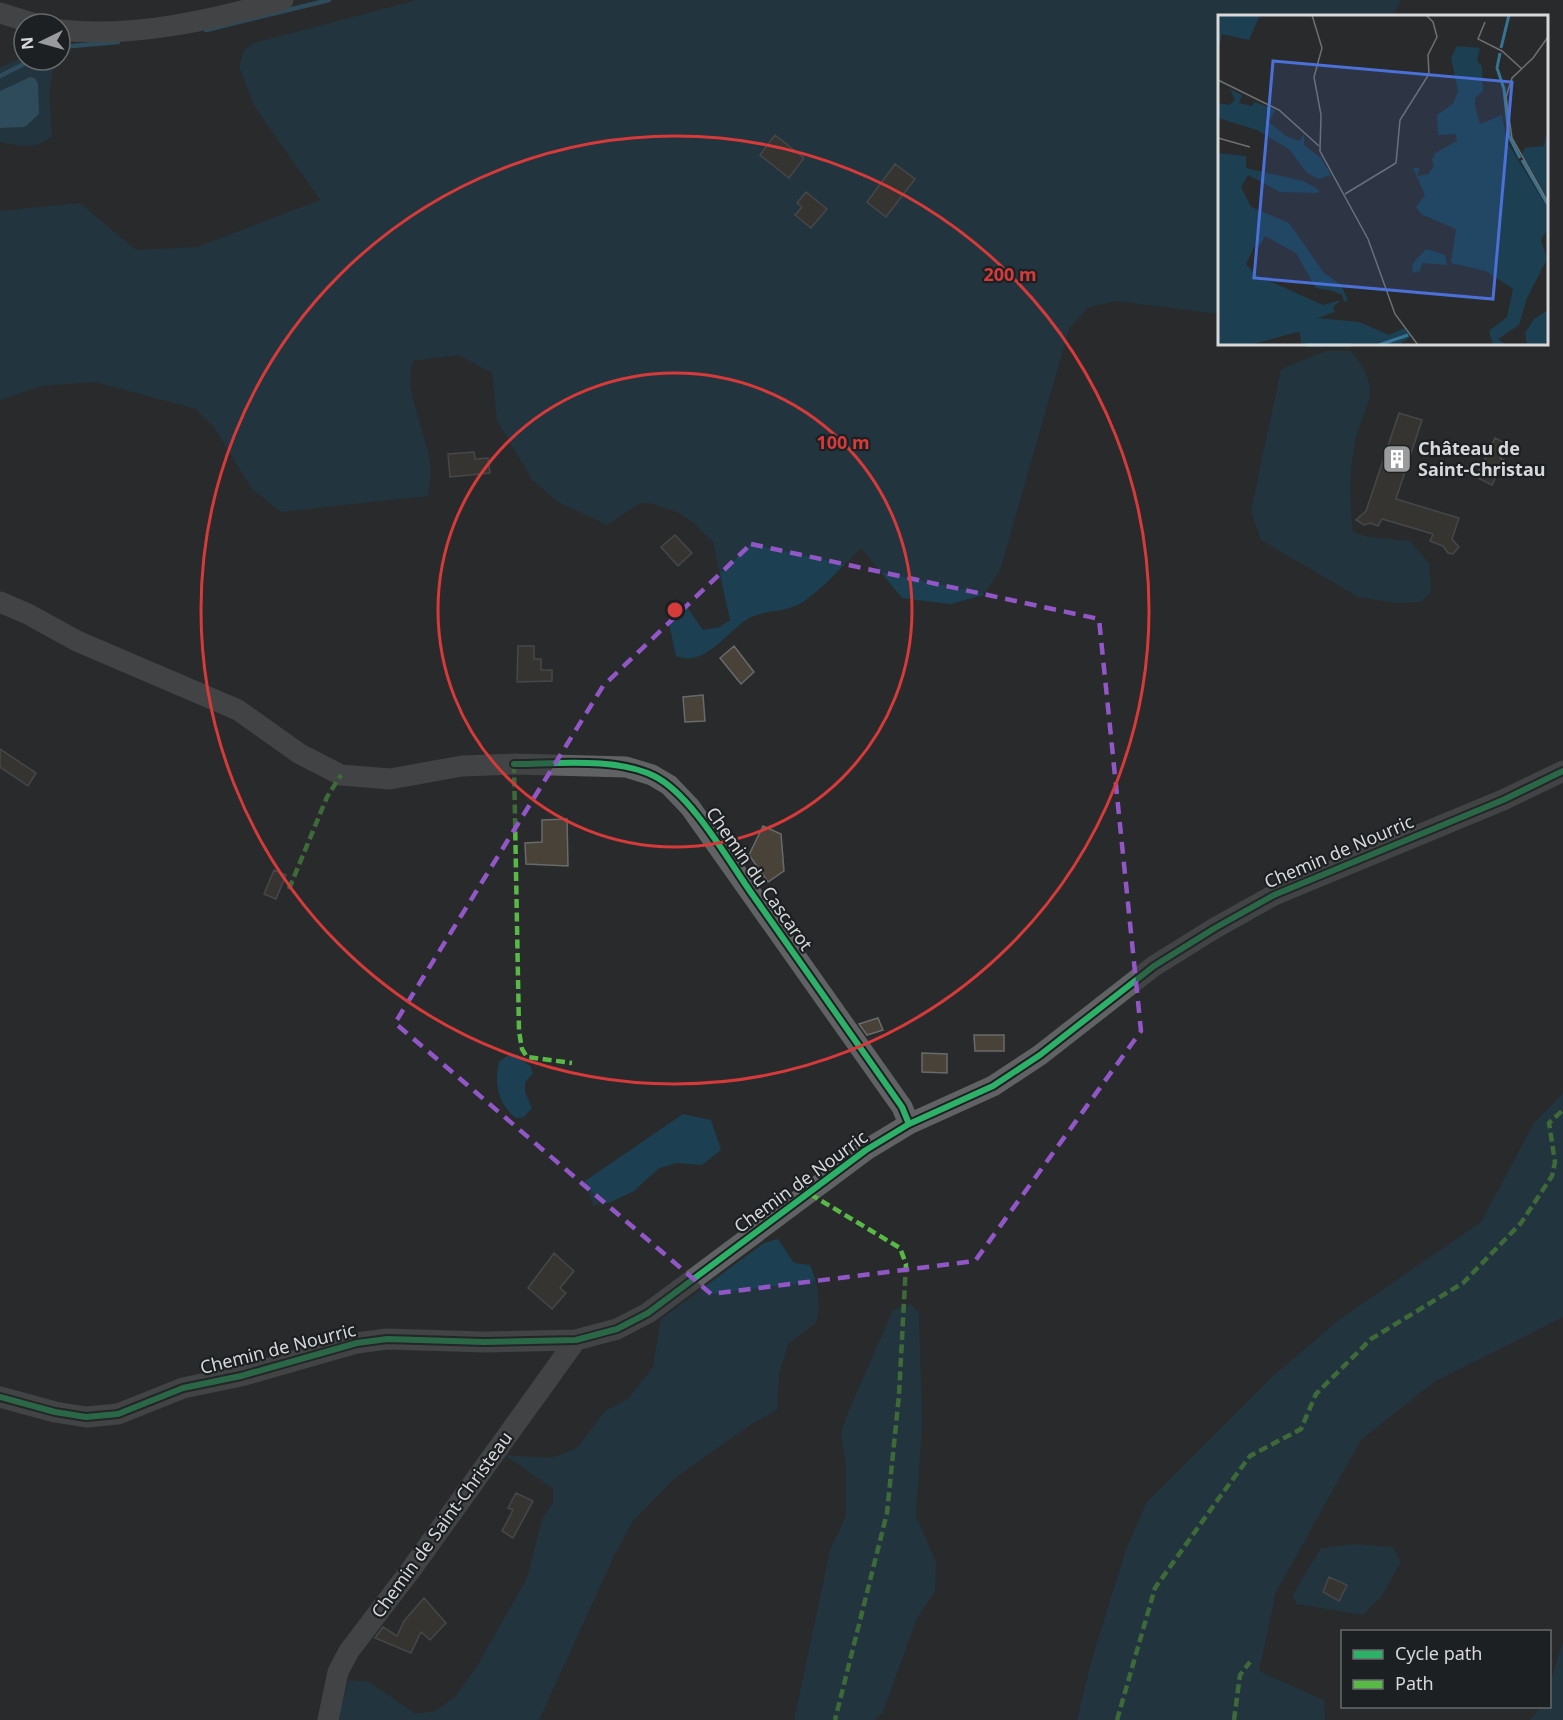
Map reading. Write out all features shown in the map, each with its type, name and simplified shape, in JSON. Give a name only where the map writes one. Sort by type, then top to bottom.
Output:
[{"type":"street","points":[[72,31],[103,32],[192,23],[283,0]]},
{"type":"street","name":"Chemin du Cascarot","points":[[0,602],[28,614],[77,641],[238,710],[300,754],[335,773],[365,778],[390,778],[462,766],[514,764],[626,767],[652,775],[669,785],[690,807],[902,1107],[909,1124]]},
{"type":"street","name":"Chemin de Nourric","points":[[0,1396],[55,1412],[86,1417],[117,1414],[183,1388],[241,1376],[357,1343],[387,1339],[484,1342],[576,1340],[617,1329],[648,1313],[866,1150],[909,1124],[993,1086],[1040,1055],[1154,966],[1274,895],[1503,800],[1563,771]]},
{"type":"street","name":"Chemin de Saint-Christeau","points":[[328,1720],[338,1672],[349,1651],[410,1571],[576,1340]]},
{"type":"highlighted area","points":[[751,544],[1099,619],[1141,1031],[975,1261],[711,1294],[395,1023],[603,686]]},
{"type":"shaded area","points":[[417,0],[1401,0],[1394,15],[1218,15],[1218,314],[1116,301],[1089,307],[1069,329],[1000,570],[983,595],[951,604],[902,598],[861,548],[803,602],[790,608],[760,614],[746,620],[705,653],[686,658],[676,656],[666,610],[676,600],[687,607],[703,630],[720,627],[730,620],[713,542],[677,512],[650,503],[640,503],[607,525],[558,502],[532,480],[497,420],[492,373],[458,355],[413,361],[410,372],[413,397],[430,463],[428,496],[281,512],[252,489],[214,427],[196,409],[95,382],[41,386],[0,400],[0,211],[80,203],[136,250],[197,247],[320,200],[254,106],[239,66],[244,50],[254,43]]},
{"type":"shaded area","points":[[12,62],[12,72],[53,72],[49,90],[52,136],[40,143],[28,146],[0,142],[0,128],[26,127],[30,77],[0,91],[0,68]]},
{"type":"shaded area","points":[[30,77],[35,78],[38,84],[39,114],[25,127],[0,128],[0,91]]},
{"type":"shaded area","points":[[1326,351],[1351,351],[1368,378],[1370,389],[1352,457],[1350,489],[1353,532],[1368,537],[1410,541],[1429,563],[1431,593],[1420,602],[1395,603],[1358,597],[1261,540],[1251,511],[1281,369]]},
{"type":"shaded area","points":[[517,1055],[530,1066],[533,1074],[525,1082],[525,1092],[532,1108],[524,1117],[516,1118],[501,1100],[497,1078],[499,1062],[507,1056]]},
{"type":"shaded area","points":[[1563,1093],[1563,1317],[1434,1382],[1361,1440],[1276,1592],[1259,1671],[1324,1700],[1325,1720],[1077,1720],[1092,1658],[1126,1550],[1146,1503],[1273,1376],[1340,1319],[1481,1222],[1534,1123]]},
{"type":"shaded area","points":[[683,1114],[711,1120],[721,1150],[702,1165],[677,1163],[659,1168],[634,1191],[611,1202],[593,1206],[585,1181]]},
{"type":"shaded area","points":[[778,1239],[794,1263],[810,1265],[819,1301],[816,1323],[788,1344],[779,1374],[777,1410],[750,1425],[675,1478],[633,1521],[615,1554],[539,1720],[337,1720],[349,1680],[369,1682],[416,1714],[435,1711],[455,1697],[477,1666],[527,1578],[542,1519],[553,1503],[553,1489],[505,1455],[551,1458],[577,1448],[605,1411],[628,1399],[653,1367],[661,1319],[764,1243]]},
{"type":"shaded area","points":[[911,1304],[919,1314],[922,1424],[916,1516],[936,1562],[935,1591],[917,1618],[883,1712],[875,1720],[794,1720],[830,1550],[846,1515],[846,1467],[841,1433],[893,1310]]},
{"type":"shaded area","points":[[1356,1544],[1393,1547],[1401,1562],[1381,1597],[1363,1615],[1296,1604],[1293,1594],[1321,1548]]},
{"type":"shaded area","points":[[1563,1641],[1563,1720],[1530,1720],[1539,1708],[1551,1708],[1551,1680]]},
{"type":"building","points":[[775,135],[804,158],[789,178],[760,155]]},
{"type":"building","points":[[895,164],[915,179],[886,217],[867,202]]},
{"type":"building","points":[[806,192],[827,209],[811,228],[795,215],[802,207],[797,203]]},
{"type":"building","name":"Château de Saint-Christau","points":[[1399,413],[1422,420],[1396,499],[1459,518],[1452,539],[1459,547],[1453,554],[1448,553],[1443,546],[1430,541],[1433,534],[1382,519],[1378,526],[1370,523],[1364,525],[1356,520],[1366,511]]},
{"type":"building","points":[[1495,438],[1507,444],[1500,458],[1504,460],[1492,485],[1476,477]]},
{"type":"building","points":[[474,452],[475,459],[488,458],[490,473],[450,477],[448,454]]},
{"type":"building","points":[[675,535],[692,553],[678,566],[661,547]]},
{"type":"building","points":[[518,646],[534,646],[534,659],[541,659],[541,670],[552,670],[552,681],[517,682]]},
{"type":"building","points":[[734,646],[754,672],[741,684],[720,658]]},
{"type":"building","points":[[703,695],[705,721],[685,722],[683,697]]},
{"type":"building","points":[[0,749],[36,773],[28,786],[0,767]]},
{"type":"building","points":[[567,819],[568,866],[526,864],[525,843],[542,842],[542,820]]},
{"type":"building","points":[[763,826],[781,834],[784,871],[768,882],[749,855]]},
{"type":"building","points":[[274,870],[286,875],[276,899],[264,894]]},
{"type":"building","points":[[878,1018],[883,1030],[867,1035],[859,1024]]},
{"type":"building","points":[[974,1035],[1004,1035],[1004,1051],[975,1051]]},
{"type":"building","points":[[922,1053],[947,1054],[947,1073],[922,1072]]},
{"type":"building","points":[[554,1253],[574,1271],[560,1288],[566,1293],[552,1309],[528,1288]]},
{"type":"building","points":[[516,1493],[533,1501],[513,1538],[502,1531],[513,1510],[508,1508]]},
{"type":"building","points":[[1329,1577],[1347,1585],[1339,1601],[1323,1592]]},
{"type":"building","points":[[424,1598],[446,1623],[430,1640],[421,1632],[411,1653],[375,1638],[383,1627],[397,1636],[404,1621]]},
{"type":"waterway","points":[[206,30],[329,0]]},
{"type":"waterway","points":[[72,46],[118,42]]},
{"type":"waterway","points":[[0,76],[12,70]]},
{"type":"marked path","points":[[514,764],[519,1031],[522,1049],[527,1057],[572,1063]]},
{"type":"marked path","points":[[289,889],[327,797],[341,775]]},
{"type":"marked path","points":[[1117,1720],[1155,1588],[1219,1498],[1250,1456],[1301,1429],[1316,1394],[1371,1339],[1463,1283],[1521,1223],[1552,1176],[1555,1162],[1549,1123],[1563,1110]]},
{"type":"marked path","points":[[810,1194],[900,1248],[906,1264],[899,1395],[887,1513],[835,1720]]},
{"type":"marked path","points":[[1234,1720],[1240,1675],[1250,1662]]},
{"type":"cycle path","points":[[514,764],[585,763],[622,766],[654,776],[682,797],[708,829],[902,1107],[909,1124]]},
{"type":"cycle path","points":[[0,1397],[55,1412],[86,1417],[118,1414],[183,1388],[241,1376],[357,1343],[387,1339],[484,1342],[576,1340],[617,1329],[648,1313],[866,1150],[909,1124],[993,1086],[1040,1055],[1154,966],[1215,928],[1274,895],[1503,800],[1563,771]]},
{"type":"place","name":"Château de Saint-Christau","points":[[1397,459]]}]
